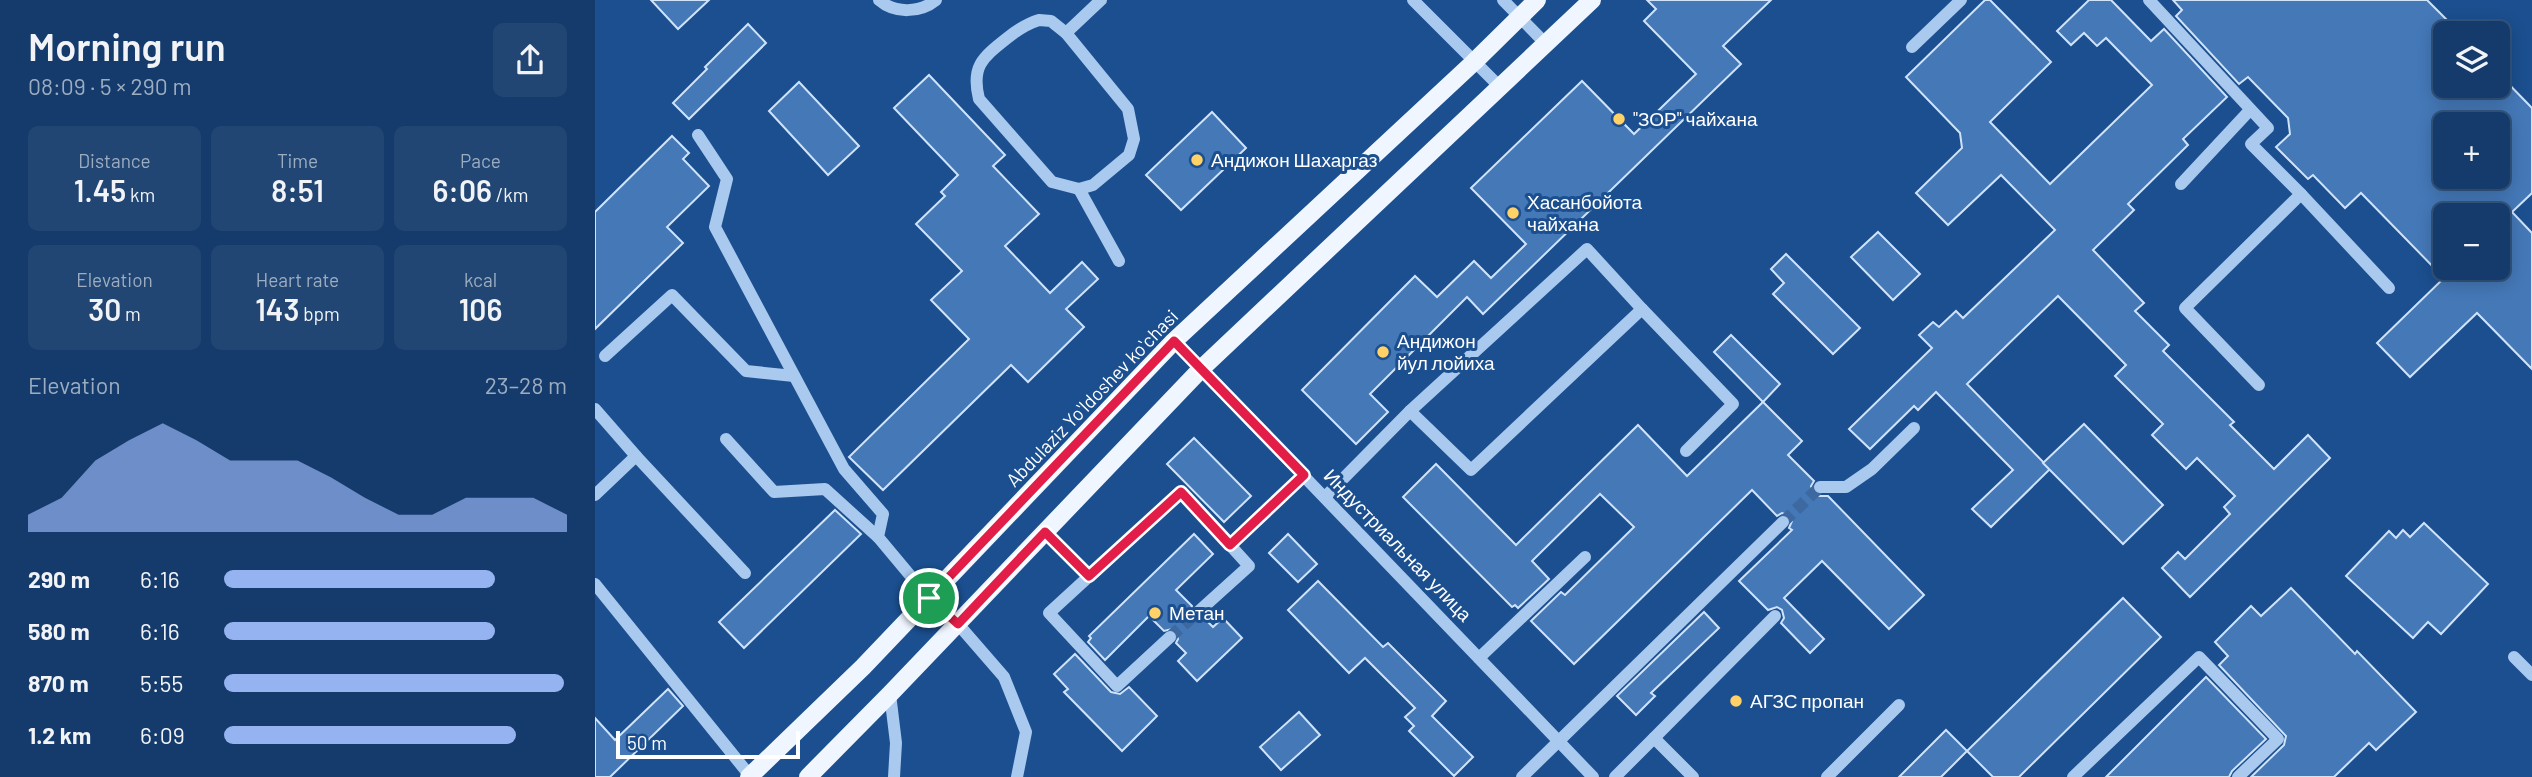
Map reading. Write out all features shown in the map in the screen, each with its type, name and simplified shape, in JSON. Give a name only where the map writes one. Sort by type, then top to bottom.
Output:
[{"type":"main road","name":"Abdulaziz Yoʻldoshev koʻchasi","points":[[750,777],[863,667],[1174,341],[1537,0]]},
{"type":"main road","points":[[808,777],[1202,368],[1592,0]]},
{"type":"street","points":[[879,0],[886,6],[917,10],[936,0]]},
{"type":"street","points":[[1066,33],[1101,0]]},
{"type":"street","points":[[1413,0],[1500,87]]},
{"type":"street","points":[[1503,0],[1546,44]]},
{"type":"street","points":[[1912,47],[1961,0]]},
{"type":"street","points":[[2149,0],[2268,128],[2251,144],[2389,288]]},
{"type":"street","points":[[1039,20],[1051,21],[1066,33],[1128,109],[1134,139],[1129,155],[1093,185],[1079,189],[1052,182],[979,99],[975,85],[977,70],[984,57],[1024,25],[1039,20]]},
{"type":"street","points":[[2181,184],[2250,110]]},
{"type":"street","points":[[698,135],[727,179],[715,227],[844,469],[883,514],[878,537]]},
{"type":"street","points":[[1079,189],[1119,261]]},
{"type":"street","points":[[2259,385],[2185,308],[2301,194]]},
{"type":"street","points":[[1325,497],[1410,411],[1587,249],[1733,404],[1686,451]]},
{"type":"street","points":[[605,356],[672,295],[746,371],[795,376]]},
{"type":"street","points":[[1410,411],[1471,470],[1642,309]]},
{"type":"street","name":"Индустриальная улица","points":[[1174,341],[1593,777]]},
{"type":"street","points":[[595,409],[745,573]]},
{"type":"street","points":[[1820,487],[1846,486],[1872,469],[1914,428]]},
{"type":"street","points":[[726,439],[774,492],[825,489],[878,537],[929,598],[958,624],[1003,677],[1026,732],[1017,777]]},
{"type":"street","points":[[595,495],[636,456]]},
{"type":"street","points":[[1230,545],[1304,475]]},
{"type":"street","points":[[1170,637],[1117,686],[1049,612],[1181,492],[1249,565],[1198,612]]},
{"type":"street","points":[[1523,777],[1783,522]]},
{"type":"street","points":[[1045,532],[1089,576]]},
{"type":"street","points":[[1479,658],[1585,556]]},
{"type":"street","points":[[595,584],[750,777]]},
{"type":"street","points":[[1615,777],[1775,616]]},
{"type":"street","points":[[2073,777],[2199,657],[2278,739],[2238,777]]},
{"type":"street","points":[[2514,657],[2532,675]]},
{"type":"street","points":[[890,694],[896,743],[894,777]]},
{"type":"street","points":[[1827,777],[1899,705]]},
{"type":"street","points":[[1654,738],[1693,777]]},
{"type":"building","points":[[651,0],[709,0],[678,29]]},
{"type":"building","points":[[1647,0],[1771,0],[1723,46],[1741,64],[1483,314],[1467,297],[1370,394],[1388,412],[1356,444],[1302,390],[1415,276],[1437,297],[1474,261],[1491,278],[1526,244],[1471,188],[1582,81],[1634,134],[1696,74],[1644,21],[1656,9]]},
{"type":"building","points":[[1985,0],[1990,0],[2051,62],[1990,122],[2050,184],[2152,85],[2106,38],[2097,46],[2084,33],[2071,45],[2057,31],[2089,0],[2111,0],[2151,41],[2164,29],[2227,97],[2183,139],[2188,145],[2128,204],[2134,210],[2093,250],[2144,303],[2135,311],[2169,345],[2163,351],[2234,422],[2230,425],[2274,469],[2308,435],[2330,458],[2190,597],[2162,568],[2178,552],[2185,559],[2230,514],[2224,507],[2235,496],[2197,458],[2186,469],[2152,435],[2163,424],[2115,376],[2126,365],[2058,296],[1967,384],[2050,469],[1991,527],[1972,509],[2013,470],[1936,392],[1918,410],[1914,406],[1870,449],[1849,429],[1932,348],[1919,335],[1933,322],[1939,327],[1956,311],[1963,318],[2055,230],[2001,175],[1948,225],[1916,193],[1962,148],[1960,133],[1906,77]]},
{"type":"building","points":[[2173,0],[2427,0],[2448,21],[2433,21],[2433,98],[2510,98],[2510,85],[2532,108],[2532,193],[2512,212],[2532,233],[2532,369],[2477,313],[2410,377],[2377,343],[2442,280],[2510,280],[2510,203],[2433,203],[2433,267],[2361,193],[2345,208],[2313,175],[2308,179],[2276,147],[2290,134],[2288,118],[2248,77],[2239,84],[2176,16],[2182,10]]},
{"type":"building","points":[[748,24],[766,43],[689,119],[673,103]]},
{"type":"building","points":[[929,75],[1005,155],[993,166],[1039,214],[1005,246],[1050,293],[1082,262],[1098,279],[1066,309],[1084,327],[1028,382],[1011,365],[883,490],[849,457],[969,339],[931,300],[962,271],[916,224],[945,196],[941,192],[958,175],[894,108]]},
{"type":"building","points":[[799,82],[859,146],[828,175],[769,111]]},
{"type":"building","points":[[1212,112],[1246,148],[1181,210],[1146,175]]},
{"type":"building","points":[[672,136],[689,153],[683,159],[709,186],[667,227],[683,243],[595,329],[595,212]]},
{"type":"building","points":[[1878,232],[1920,274],[1893,300],[1851,257]]},
{"type":"building","points":[[1786,254],[1860,328],[1833,354],[1773,294],[1784,283],[1771,269]]},
{"type":"building","points":[[1731,335],[1780,384],[1763,402],[1714,352]]},
{"type":"building","points":[[1763,402],[1802,441],[1788,455],[1814,481],[1811,486],[1813,492],[1819,496],[1828,496],[1924,595],[1889,629],[1822,561],[1784,598],[1824,639],[1810,653],[1781,623],[1784,618],[1782,610],[1777,607],[1768,610],[1739,581],[1792,530],[1789,528],[1792,521],[1789,515],[1782,513],[1777,516],[1752,490],[1574,664],[1531,621],[1561,592],[1565,595],[1634,527],[1600,494],[1532,561],[1549,579],[1518,608],[1515,605],[1512,607],[1403,497],[1436,464],[1516,545],[1638,425],[1687,476]]},
{"type":"building","points":[[2084,424],[2163,505],[2123,544],[2043,463]]},
{"type":"building","points":[[1194,438],[1251,496],[1224,522],[1167,464]]},
{"type":"building","points":[[835,510],[861,534],[744,648],[719,622]]},
{"type":"building","points":[[2424,523],[2488,584],[2441,634],[2428,622],[2413,638],[2346,576],[2389,531],[2396,538],[2403,530],[2410,537]]},
{"type":"building","points":[[1194,534],[1213,554],[1176,590],[1192,606],[1189,613],[1192,618],[1199,621],[1204,618],[1213,627],[1223,618],[1242,638],[1197,681],[1178,661],[1186,653],[1176,643],[1177,632],[1172,629],[1164,631],[1149,616],[1105,660],[1088,642],[1091,638],[1089,636]]},
{"type":"building","points":[[1288,534],[1317,564],[1298,582],[1269,553]]},
{"type":"building","points":[[1318,581],[1383,647],[1388,643],[1446,701],[1432,716],[1473,757],[1454,776],[1409,731],[1414,726],[1405,717],[1415,708],[1365,658],[1349,673],[1288,610]]},
{"type":"building","points":[[2291,588],[2416,712],[2376,750],[2369,743],[2334,777],[2251,777],[2284,745],[2286,736],[2219,665],[2228,656],[2215,642],[2251,606],[2261,616]]},
{"type":"building","points":[[2123,598],[2161,637],[2019,777],[1993,777],[1967,751]]},
{"type":"building","points":[[1704,612],[1719,628],[1651,693],[1655,696],[1636,715],[1617,696]]},
{"type":"building","points":[[1075,654],[1111,692],[1120,694],[1129,687],[1157,716],[1122,751],[1064,692],[1068,689],[1054,674]]},
{"type":"building","points":[[2206,677],[2266,739],[2229,777],[2106,777]]},
{"type":"building","points":[[668,689],[683,706],[610,777],[595,777],[595,718],[615,740]]},
{"type":"building","points":[[1299,712],[1320,735],[1281,770],[1260,747]]},
{"type":"building","points":[[1946,730],[1967,751],[1941,777],[1899,777]]},
{"type":"tunnel","points":[[1783,522],[1820,487]]},
{"type":"tunnel","points":[[1170,637],[1198,612]]},
{"type":"place","name":"\"ЗОР\" чайхана","points":[[1619,119]]},
{"type":"place","name":"Андижон Шахаргаз","points":[[1197,160]]},
{"type":"place","name":"Хасанбойота чайхана","points":[[1513,213]]},
{"type":"place","name":"Андижон йул лойиха","points":[[1383,352]]},
{"type":"place","name":"Метан","points":[[1155,613]]},
{"type":"place","name":"АГЗС пропан","points":[[1736,701]]},
{"type":"route","points":[[1174,341],[1304,475],[1230,545],[1181,492],[1089,576],[1045,532],[958,624],[929,598],[1174,341]]}]
